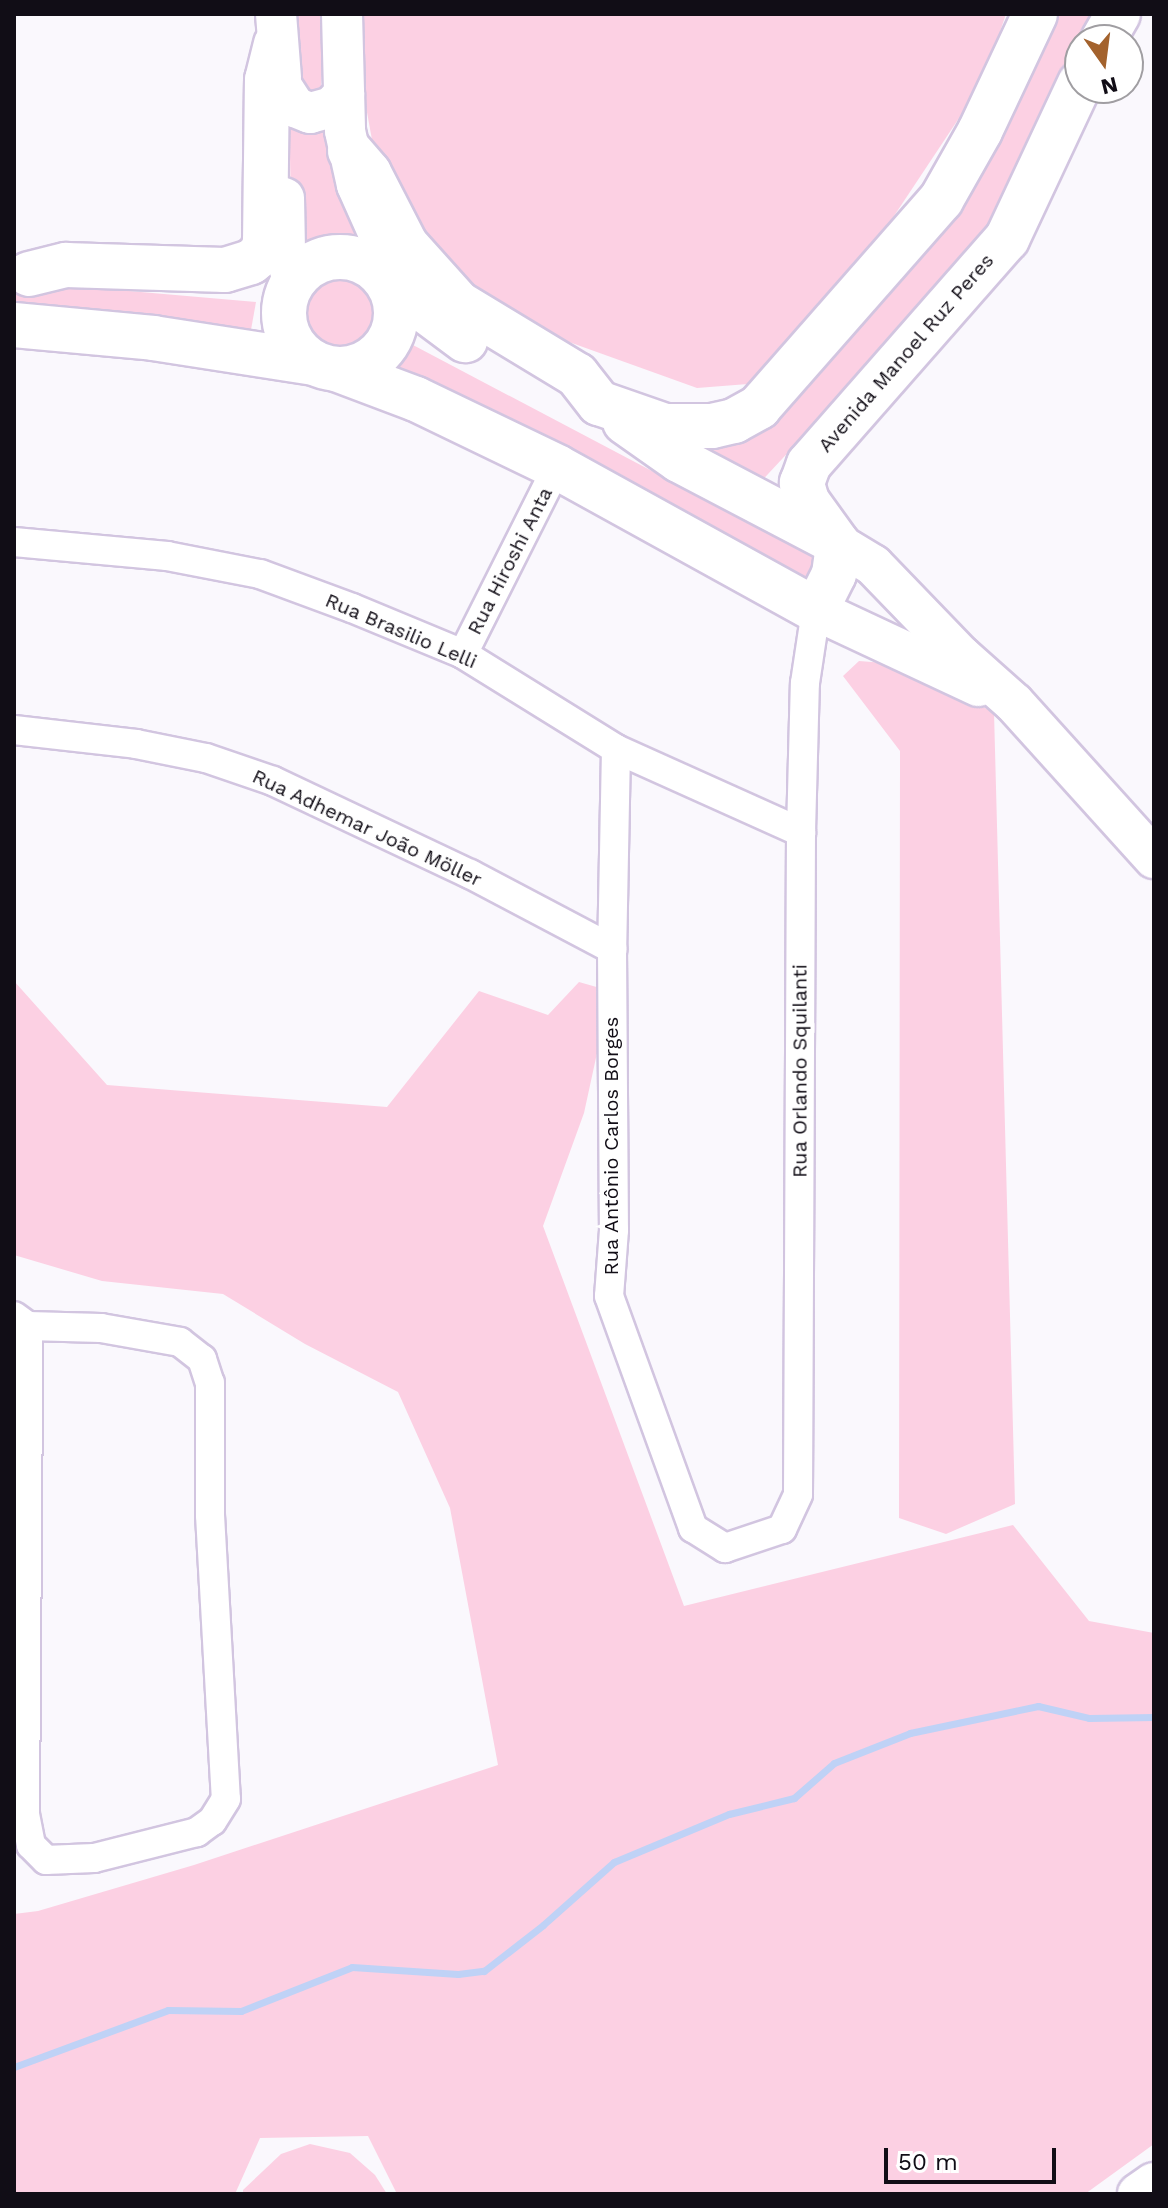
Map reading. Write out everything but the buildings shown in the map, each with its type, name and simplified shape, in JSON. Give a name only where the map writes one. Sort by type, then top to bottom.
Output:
[{"type":"main road","points":[[276,29],[282,87],[285,250],[289,289],[283,308],[287,333],[293,345],[325,366],[363,364],[384,347],[396,322],[381,239],[357,185],[350,151],[344,94],[342,14]]},
{"type":"main road","points":[[289,289],[313,263],[340,256],[367,263],[391,288],[514,366],[599,403],[654,423],[688,428],[734,421],[759,407],[941,200],[980,131],[1035,14]]},
{"type":"main road","points":[[22,273],[66,265],[225,270],[251,262],[262,253],[265,242],[267,80],[276,29]]},
{"type":"main road","points":[[282,87],[295,107],[310,113],[332,107],[344,94]]},
{"type":"main road","name":"Avenida Manoel Ruz Peres","points":[[838,544],[807,501],[802,483],[809,464],[1007,239],[1070,104]]},
{"type":"main road","points":[[350,151],[369,173],[406,245],[458,303],[577,375],[599,403],[679,460],[873,565],[961,656],[1014,703],[1154,858]]},
{"type":"main road","points":[[22,273],[289,289]]},
{"type":"main road","points":[[14,325],[153,338],[325,366],[416,399],[557,467],[816,610],[1014,703]]},
{"type":"main road","points":[[816,610],[834,574],[838,544]]},
{"type":"main road","points":[[1138,2194],[1154,2183]]},
{"type":"street","name":"Rua Hiroshi Anta","points":[[463,654],[557,467]]},
{"type":"street","name":"Rua Brasilio Lelli","points":[[14,542],[167,556],[260,574],[463,654],[616,749],[801,832]]},
{"type":"street","name":"Rua Orlando Squilanti","points":[[693,1528],[725,1548],[782,1529],[798,1494],[801,832],[805,683],[816,610]]},
{"type":"street","name":"Rua Adhemar João Möller","points":[[14,730],[136,744],[206,758],[273,781],[470,874],[612,949]]},
{"type":"street","name":"Rua Antônio Carlos Borges","points":[[616,749],[612,949],[614,1230],[609,1296],[693,1528]]},
{"type":"street","points":[[21,1321],[117,1330],[180,1342],[207,1367],[210,1383],[210,1515],[228,1790],[218,1814],[197,1832],[94,1858],[46,1860],[31,1845],[25,1814],[21,1321]]},
{"type":"shaded area","points":[[290,14],[323,14],[321,92],[304,104]]},
{"type":"shaded area","points":[[361,14],[1006,14],[983,82],[888,225],[748,384],[697,388],[569,342],[442,273],[374,151],[361,79]]},
{"type":"shaded area","points":[[1053,14],[1091,14],[1086,24],[1064,24],[1064,71],[994,219],[969,258],[757,486],[666,440],[773,417]]},
{"type":"shaded area","points":[[289,113],[325,114],[370,241],[329,234],[292,249]]},
{"type":"shaded area","points":[[330,270],[346,270],[362,277],[373,288],[380,312],[377,328],[368,342],[346,354],[330,354],[314,347],[303,336],[296,320],[296,304],[303,288],[314,277]]},
{"type":"shaded area","points":[[14,281],[256,302],[249,341],[14,310]]},
{"type":"shaded area","points":[[413,345],[777,537],[799,541],[825,553],[811,584],[390,373]]},
{"type":"shaded area","points":[[859,661],[885,663],[994,712],[1015,1504],[946,1534],[899,1518],[900,751],[843,676]]},
{"type":"shaded area","points":[[14,981],[107,1085],[387,1107],[479,991],[548,1015],[579,982],[600,988],[599,1044],[584,1113],[543,1226],[684,1606],[1013,1525],[1089,1621],[1154,1633],[1154,2144],[1085,2194],[397,2194],[368,2136],[260,2138],[235,2194],[14,2194],[14,1914],[38,1911],[194,1865],[498,1765],[450,1508],[398,1392],[305,1344],[223,1294],[102,1281],[14,1255]]},
{"type":"shaded area","points":[[310,2144],[350,2153],[375,2175],[387,2194],[243,2194],[243,2190],[281,2154]]},
{"type":"waterway","points":[[14,2067],[168,2010],[241,2011],[352,1967],[458,1974],[484,1971],[543,1925],[614,1862],[729,1814],[794,1798],[834,1763],[910,1733],[1038,1706],[1089,1718],[1154,1717]]}]
